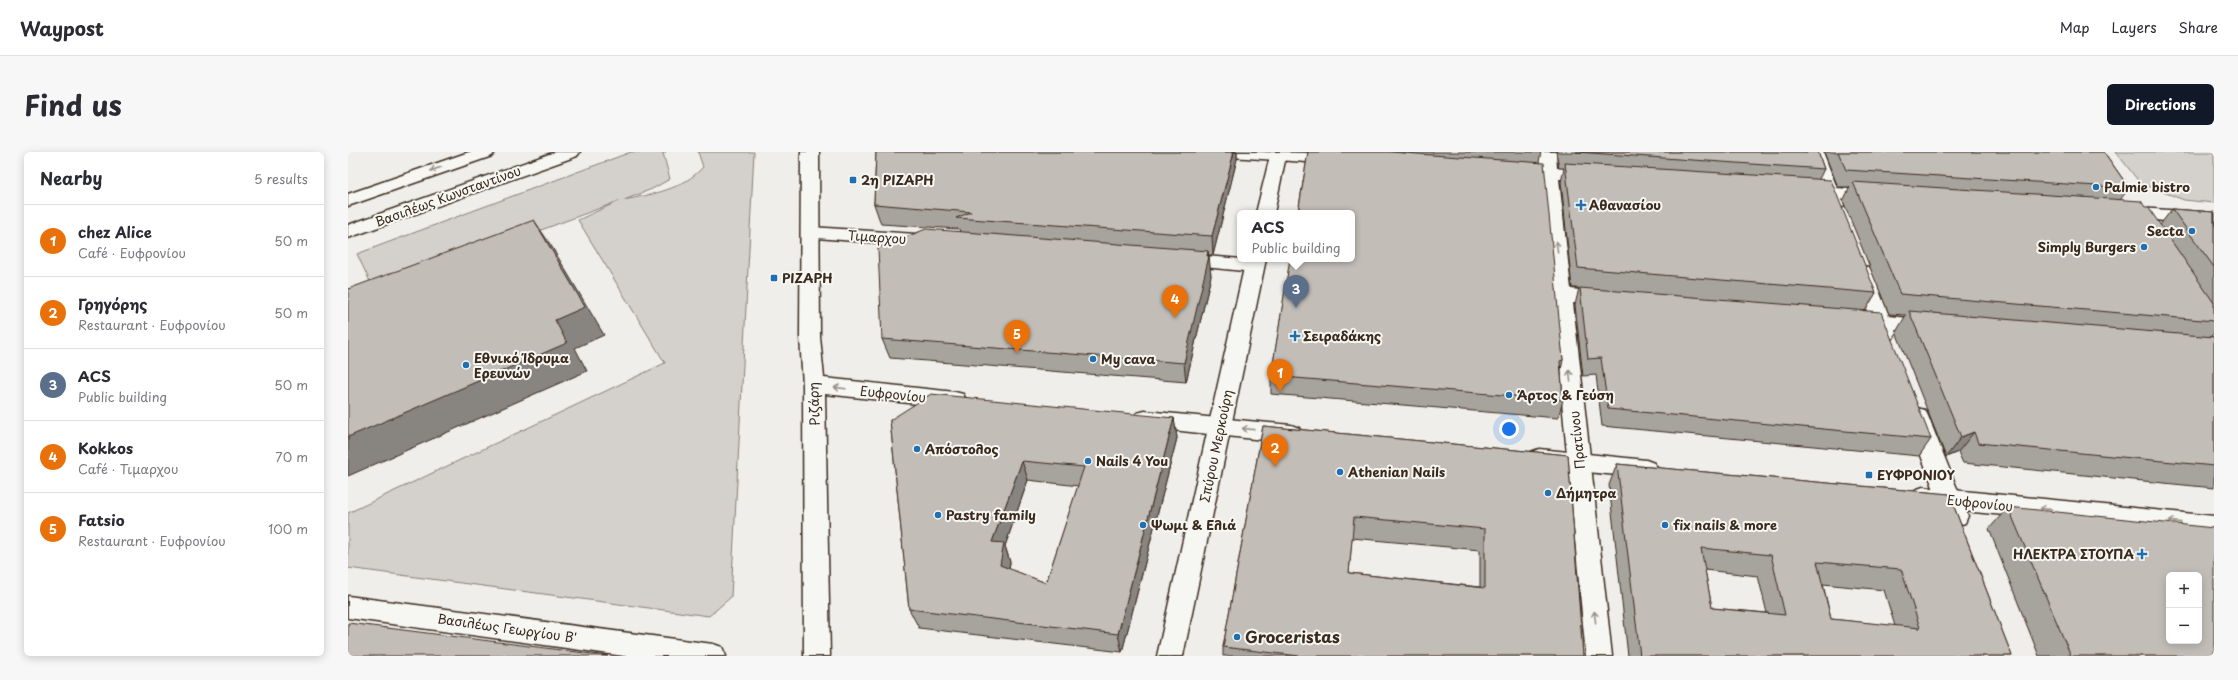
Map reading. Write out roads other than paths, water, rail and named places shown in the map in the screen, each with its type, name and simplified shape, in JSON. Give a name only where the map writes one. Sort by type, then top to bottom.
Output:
[{"type":"street","points":[[348,200],[486,152]]},
{"type":"street","name":"Βασιλέως Κωνσταντίνου","points":[[348,232],[571,152]]},
{"type":"street","name":"Ριζάρη","points":[[810,152],[810,337],[814,385],[817,656]]},
{"type":"street","points":[[1230,152],[1278,153],[1353,160]]},
{"type":"street","name":"Πρατίνου","points":[[1547,152],[1599,656]]},
{"type":"street","points":[[1814,152],[1842,221]]},
{"type":"street","points":[[1267,210],[1278,153]]},
{"type":"street","points":[[1502,170],[1612,178]]},
{"type":"street","points":[[1791,190],[1893,197]]},
{"type":"street","points":[[2124,195],[2149,233]]},
{"type":"street","points":[[2105,211],[2214,219]]},
{"type":"street","name":"Τιμαρχου","points":[[811,233],[950,243]]},
{"type":"street","points":[[1853,250],[1892,351]]},
{"type":"street","points":[[1161,259],[1255,263]]},
{"type":"street","name":"Σπύρου Μερκούρη","points":[[1170,656],[1255,263]]},
{"type":"street","points":[[1562,295],[1624,300]]},
{"type":"street","points":[[1835,318],[1953,328]]},
{"type":"street","name":"Ευφρονίου","points":[[814,385],[977,402]]},
{"type":"street","points":[[1909,394],[1964,537]]},
{"type":"street","points":[[1126,417],[1310,436]]},
{"type":"street","points":[[1516,456],[1665,471]]},
{"type":"street","name":"Ευφρονίου","points":[[1906,496],[2214,526]]},
{"type":"street","name":"Βασιλέως Γεωργίου Β'","points":[[348,607],[713,656]]},
{"type":"place","name":"2η ΡΙΖΑΡΗ","points":[[853,180]]},
{"type":"place","name":"Palmie bistro","points":[[2096,187]]},
{"type":"place","name":"Αθανασίου","points":[[1581,205]]},
{"type":"place","name":"Secta","points":[[2192,231]]},
{"type":"place","name":"Simply Burgers","points":[[2144,247]]},
{"type":"place","name":"ΡΙΖΑΡΗ","points":[[774,278]]},
{"type":"place","name":"ACS","points":[[1296,308]]},
{"type":"place","name":"Kokkos","points":[[1175,318]]},
{"type":"place","name":"Σειραδάκης","points":[[1295,336]]},
{"type":"place","name":"Fatsio","points":[[1017,353]]},
{"type":"place","name":"My cava","points":[[1093,359]]},
{"type":"place","name":"Εθνικό Ίδρυμα Ερευνών","points":[[466,365]]},
{"type":"place","name":"chez Alice","points":[[1280,392]]},
{"type":"place","name":"Άρτος & Γεύση","points":[[1509,395]]},
{"type":"place","name":"Απόστολος","points":[[917,449]]},
{"type":"place","name":"Nails 4 You","points":[[1088,461]]},
{"type":"place","name":"Γρηγόρης","points":[[1275,467]]},
{"type":"place","name":"Athenian Nails","points":[[1340,472]]},
{"type":"place","name":"ΕΥΦΡΟΝΙΟΥ","points":[[1869,475]]},
{"type":"place","name":"Δήμητρα","points":[[1548,493]]},
{"type":"place","name":"Pastry family","points":[[938,515]]},
{"type":"place","name":"Ψωμι & Ελιά","points":[[1143,525]]},
{"type":"place","name":"fix nails & more","points":[[1665,525]]},
{"type":"place","name":"ΗΛΕΚΤΡΑ ΣΤΟΥΠΑ","points":[[2142,554]]},
{"type":"place","name":"Groceristas","points":[[1237,637]]}]
